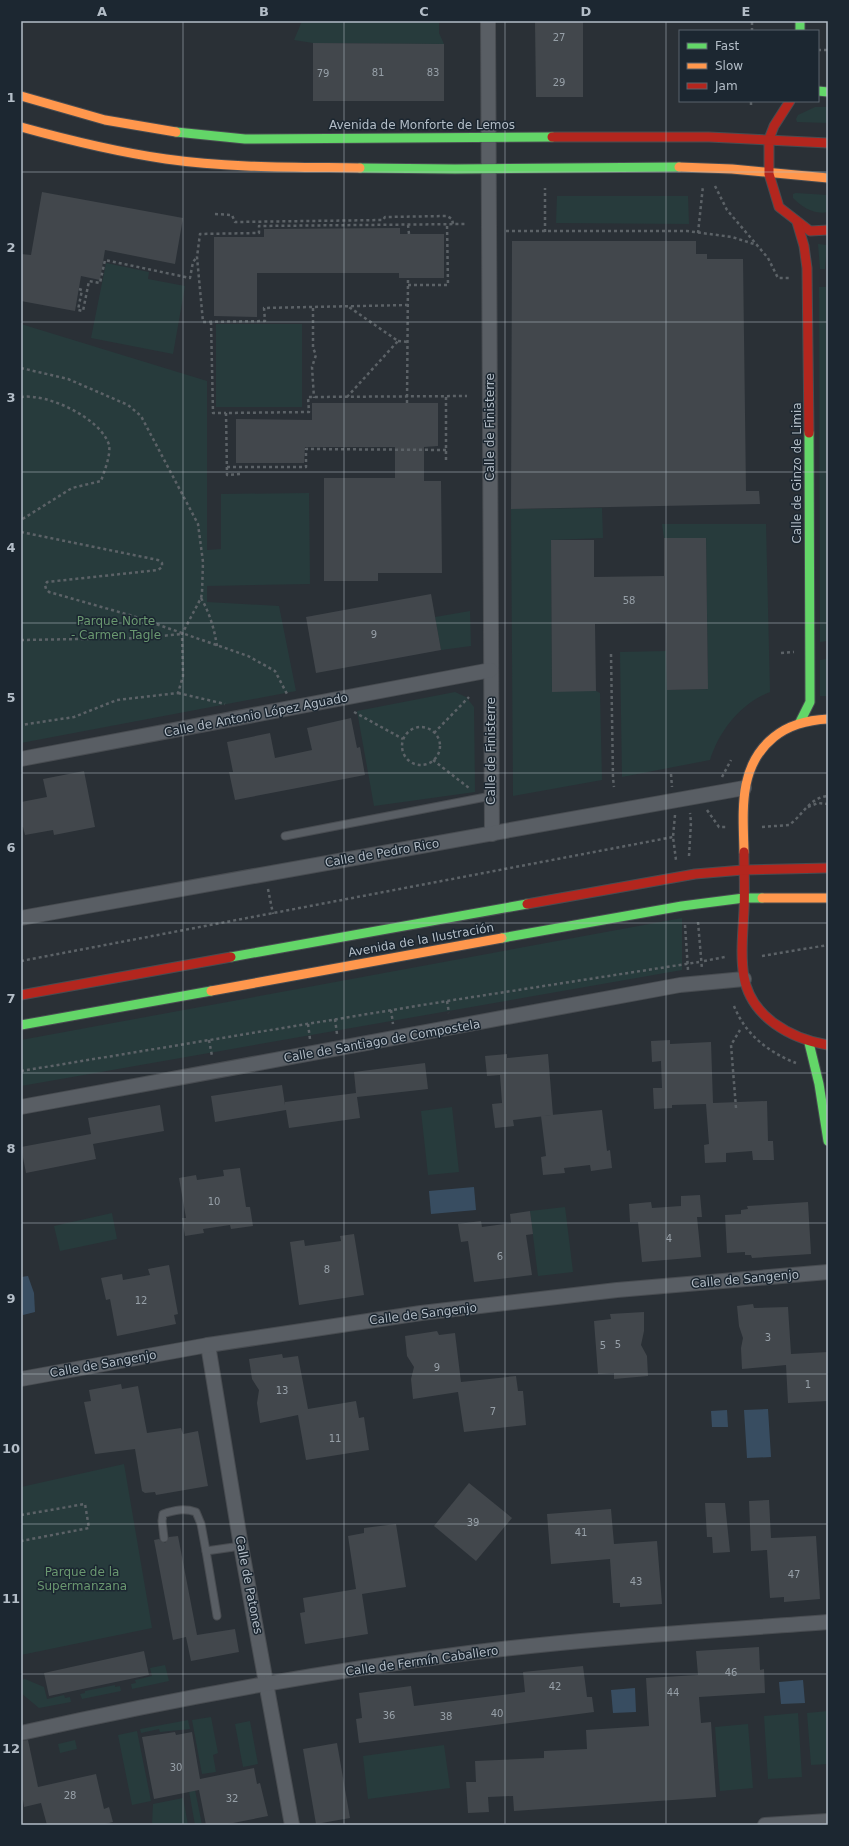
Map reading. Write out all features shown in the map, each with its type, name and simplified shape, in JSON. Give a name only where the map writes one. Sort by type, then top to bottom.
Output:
[{"type":"main road","name":"Avenida de Monforte de Lemos","points":[[21,96],[105,120],[170,131],[244,139],[488,136],[769,139],[828,143]]},
{"type":"main road","points":[[789,102],[774,126],[769,139],[769,174],[779,207],[797,222],[810,230],[828,230]]},
{"type":"main road","points":[[21,127],[65,139],[166,159],[242,166],[488,168],[679,167],[828,178]]},
{"type":"main road","name":"Calle de Ginzo de Limia","points":[[797,222],[804,246],[807,268],[811,629],[810,702],[800,722]]},
{"type":"main road","points":[[828,719],[800,722],[786,728],[760,748],[751,762],[744,788],[743,870],[744,978],[750,997],[773,1024],[792,1036],[809,1043],[828,1046]]},
{"type":"main road","name":"Avenida de la Ilustración","points":[[21,995],[695,874],[743,870],[828,868]]},
{"type":"main road","name":"Avenida de la Ilustración","points":[[21,1024],[682,906],[744,898],[828,898]]},
{"type":"main road","points":[[809,1043],[819,1084],[828,1141]]},
{"type":"street","name":"Calle de Finisterre","points":[[488,21],[492,834]]},
{"type":"street","name":"Calle de Antonio López Aguado","points":[[21,759],[491,670]]},
{"type":"street","name":"Calle de Pedro Rico","points":[[21,918],[744,788]]},
{"type":"street","name":"Calle de Santiago de Compostela","points":[[21,1106],[680,985],[744,978]]},
{"type":"street","name":"Calle de Sangenjo","points":[[21,1379],[208,1345],[442,1310],[617,1290],[828,1272]]},
{"type":"street","name":"Calle de Patones","points":[[208,1345],[241,1546],[292,1825]]},
{"type":"street","name":"Calle de Fermín Caballero","points":[[21,1733],[102,1715],[267,1684],[469,1653],[624,1638],[828,1622]]},
{"type":"street","points":[[765,1825],[828,1822]]},
{"type":"lane","points":[[285,836],[491,796]]},
{"type":"lane","points":[[164,1538],[162,1521],[163,1514],[175,1510],[187,1509],[196,1512],[201,1524],[217,1616]]},
{"type":"lane","points":[[206,1551],[241,1546]]},
{"type":"path","points":[[698,233],[703,186]]},
{"type":"path","points":[[715,186],[727,210],[768,258],[778,278]]},
{"type":"path","points":[[545,188],[545,232]]},
{"type":"path","points":[[215,214],[232,215],[235,222],[382,220],[385,216],[447,216],[452,219],[453,224]]},
{"type":"path","points":[[408,285],[448,285],[447,224]]},
{"type":"path","points":[[408,305],[264,308],[265,321],[202,322],[197,257],[200,234],[259,233],[259,226],[465,224]]},
{"type":"path","points":[[408,225],[409,234]]},
{"type":"path","points":[[506,231],[698,233],[732,237],[757,245]]},
{"type":"path","points":[[87,291],[81,289],[78,310],[83,311],[87,291],[89,281],[100,283],[105,260],[190,278],[193,262],[197,257]]},
{"type":"path","points":[[407,403],[408,278]]},
{"type":"path","points":[[349,307],[398,341],[408,342]]},
{"type":"path","points":[[313,308],[313,348],[316,355],[312,367],[314,398]]},
{"type":"path","points":[[211,322],[213,413],[309,412],[308,397],[347,398],[467,396]]},
{"type":"path","points":[[347,398],[398,341]]},
{"type":"path","points":[[21,368],[68,379],[128,405],[141,416],[198,524],[203,562],[201,598],[182,634],[183,676],[178,693]]},
{"type":"path","points":[[21,397],[42,398],[73,410],[86,418],[101,432],[109,445],[109,452],[102,482],[72,488],[21,520]]},
{"type":"path","points":[[446,397],[446,460]]},
{"type":"path","points":[[226,413],[227,474],[240,474]]},
{"type":"path","points":[[227,467],[306,467],[306,449],[446,450]]},
{"type":"path","points":[[21,532],[158,560],[162,563],[162,568],[158,570],[47,582],[45,585],[49,592],[133,616],[248,656],[275,671],[288,696]]},
{"type":"path","points":[[201,598],[210,614],[217,646]]},
{"type":"path","points":[[21,640],[140,638],[182,634]]},
{"type":"path","points":[[611,654],[614,787]]},
{"type":"path","points":[[21,725],[74,717],[117,700],[178,693],[226,705]]},
{"type":"path","points":[[434,733],[469,697]]},
{"type":"path","points":[[352,711],[404,739]]},
{"type":"path","points":[[418,728],[425,728],[434,733],[439,742],[439,750],[433,760],[422,765],[414,764],[408,760],[404,754],[402,746],[407,734],[418,728]]},
{"type":"path","points":[[433,760],[473,791]]},
{"type":"path","points":[[762,827],[788,825],[808,807],[811,802],[818,798],[828,796]]},
{"type":"path","points":[[808,807],[818,803],[828,804]]},
{"type":"path","points":[[688,862],[691,822],[689,812]]},
{"type":"path","points":[[675,814],[673,837],[676,866]]},
{"type":"path","points":[[719,826],[725,828]]},
{"type":"path","points":[[21,961],[673,837]]},
{"type":"path","points":[[267,886],[273,914]]},
{"type":"path","points":[[698,916],[703,972]]},
{"type":"path","points":[[685,920],[688,972]]},
{"type":"path","points":[[762,956],[828,945]]},
{"type":"path","points":[[704,961],[727,956]]},
{"type":"path","points":[[21,1071],[335,1019],[699,962]]},
{"type":"path","points":[[447,1001],[450,1016]]},
{"type":"path","points":[[391,1010],[393,1026]]},
{"type":"path","points":[[738,1017],[750,1034],[769,1049],[800,1066]]},
{"type":"path","points":[[335,1019],[337,1036]]},
{"type":"path","points":[[308,1024],[311,1041]]},
{"type":"path","points":[[736,1108],[731,1045],[740,1030]]},
{"type":"path","points":[[209,1040],[212,1059]]},
{"type":"path","points":[[21,1515],[85,1504],[90,1528],[21,1541]]},
{"type":"green space","points":[[302,21],[439,21],[439,33],[444,44],[313,43],[294,40]]},
{"type":"green space","points":[[815,107],[828,107],[828,123],[797,122],[796,119],[798,115]]},
{"type":"green space","points":[[793,194],[828,195],[828,212],[823,213],[809,210],[793,198]]},
{"type":"green space","points":[[557,196],[688,196],[689,224],[556,223]]},
{"type":"green space","points":[[818,244],[827,245],[825,269],[820,269]]},
{"type":"green space","points":[[106,263],[149,272],[148,279],[185,286],[173,354],[91,338]]},
{"type":"green space","points":[[819,287],[826,287],[827,641],[820,642]]},
{"type":"green space","name":"Parque Norte - Carmen Tagle","points":[[21,324],[207,381],[207,550],[221,549],[221,494],[309,493],[310,584],[207,586],[207,602],[279,606],[296,691],[21,743]]},
{"type":"green space","points":[[216,324],[302,324],[302,407],[216,407]]},
{"type":"green space","points":[[602,508],[603,538],[551,540],[552,691],[596,691],[600,693],[602,780],[513,796],[511,509]]},
{"type":"green space","points":[[662,524],[766,524],[770,692],[750,703],[732,719],[719,739],[710,760],[622,777],[620,652],[666,651],[667,690],[708,689],[706,538],[664,538]]},
{"type":"green space","points":[[470,611],[471,646],[441,650],[435,617]]},
{"type":"green space","points":[[827,659],[827,696],[820,696],[820,660]]},
{"type":"green space","points":[[455,692],[466,697],[474,707],[475,792],[374,806],[357,711]]},
{"type":"green space","points":[[682,918],[682,970],[21,1086],[21,1040]]},
{"type":"green space","points":[[452,1107],[459,1172],[428,1175],[421,1111]]},
{"type":"green space","points":[[565,1207],[573,1272],[538,1276],[530,1211]]},
{"type":"green space","points":[[112,1213],[117,1239],[60,1251],[54,1226]]},
{"type":"green space","name":"Parque de la Supermanzana","points":[[124,1464],[152,1628],[21,1655],[21,1487]]},
{"type":"green space","points":[[165,1665],[169,1681],[132,1689],[131,1684],[136,1683],[135,1680],[152,1676],[150,1668]]},
{"type":"green space","points":[[25,1679],[44,1687],[47,1699],[64,1695],[65,1698],[70,1697],[71,1702],[39,1708],[21,1693],[21,1680]]},
{"type":"green space","points":[[115,1685],[115,1687],[120,1686],[121,1691],[82,1699],[80,1694],[85,1693],[85,1691]]},
{"type":"green space","points":[[828,1711],[828,1764],[811,1765],[807,1713]]},
{"type":"green space","points":[[798,1713],[802,1777],[768,1779],[764,1716]]},
{"type":"green space","points":[[211,1717],[218,1753],[213,1755],[216,1772],[202,1774],[192,1720]]},
{"type":"green space","points":[[188,1720],[190,1729],[160,1732],[159,1729],[141,1733],[140,1729]]},
{"type":"green space","points":[[250,1721],[258,1764],[243,1767],[235,1724]]},
{"type":"green space","points":[[748,1724],[753,1788],[720,1791],[715,1727]]},
{"type":"green space","points":[[137,1731],[151,1801],[132,1805],[118,1735]]},
{"type":"green space","points":[[75,1740],[77,1749],[60,1753],[58,1744]]},
{"type":"green space","points":[[444,1745],[450,1788],[368,1799],[363,1756]]},
{"type":"green space","points":[[195,1790],[202,1825],[195,1825],[189,1791]]},
{"type":"green space","points":[[183,1798],[188,1825],[152,1825],[153,1804]]},
{"type":"water","points":[[474,1187],[476,1210],[431,1214],[429,1191]]},
{"type":"water","points":[[28,1276],[34,1293],[35,1312],[23,1315],[21,1310],[21,1277]]},
{"type":"water","points":[[768,1409],[771,1457],[747,1458],[744,1410]]},
{"type":"water","points":[[727,1410],[728,1427],[712,1427],[711,1411]]},
{"type":"water","points":[[803,1680],[805,1703],[781,1704],[779,1682]]},
{"type":"water","points":[[635,1688],[636,1712],[613,1713],[611,1690]]},
{"type":"building","points":[[535,21],[583,21],[583,97],[536,97]]},
{"type":"building","points":[[313,43],[444,44],[444,101],[313,101]]},
{"type":"building","points":[[42,192],[183,218],[175,264],[105,250],[100,280],[81,276],[75,311],[21,301],[21,254],[31,255]]},
{"type":"building","points":[[400,228],[400,234],[444,234],[444,278],[399,278],[399,273],[257,273],[257,317],[214,316],[214,237],[264,237],[264,229]]},
{"type":"building","points":[[512,241],[696,241],[696,254],[707,254],[707,259],[743,259],[746,491],[759,491],[760,504],[511,509]]},
{"type":"building","points":[[312,403],[438,403],[438,446],[424,447],[424,481],[441,481],[442,573],[378,573],[378,581],[324,581],[324,478],[395,478],[395,447],[305,447],[304,463],[236,463],[236,419],[312,420]]},
{"type":"building","points":[[664,538],[706,538],[708,689],[667,690],[666,623],[595,624],[596,691],[552,692],[551,540],[594,540],[594,577],[664,576]]},
{"type":"building","points":[[431,594],[441,650],[316,673],[306,617]]},
{"type":"building","points":[[351,718],[357,748],[360,747],[365,775],[235,800],[229,772],[233,772],[227,742],[270,733],[275,758],[312,750],[307,728]]},
{"type":"building","points":[[84,771],[95,827],[54,835],[53,830],[25,835],[23,827],[21,827],[21,802],[47,797],[43,779]]},
{"type":"building","points":[[670,1040],[670,1044],[711,1042],[713,1103],[767,1101],[768,1141],[773,1141],[774,1160],[753,1160],[752,1151],[726,1153],[726,1162],[705,1163],[704,1145],[709,1144],[706,1104],[672,1105],[672,1108],[654,1109],[653,1088],[662,1088],[661,1061],[652,1062],[651,1041]]},
{"type":"building","points":[[507,1054],[507,1058],[548,1054],[553,1115],[513,1120],[514,1126],[495,1128],[492,1104],[502,1103],[500,1075],[487,1076],[485,1056]]},
{"type":"building","points":[[425,1063],[428,1089],[357,1097],[360,1118],[289,1128],[286,1110],[215,1122],[211,1096],[282,1085],[285,1105],[285,1102],[356,1093],[354,1072]]},
{"type":"building","points":[[160,1105],[164,1131],[93,1144],[96,1159],[26,1173],[21,1147],[91,1134],[88,1118]]},
{"type":"building","points":[[602,1110],[607,1151],[610,1150],[612,1168],[591,1171],[590,1165],[564,1168],[565,1173],[543,1175],[541,1157],[546,1156],[541,1116]]},
{"type":"building","points":[[240,1168],[246,1207],[250,1207],[253,1226],[231,1229],[230,1225],[203,1229],[204,1233],[185,1236],[182,1218],[186,1218],[179,1178],[196,1175],[197,1180],[224,1176],[223,1170]]},
{"type":"building","points":[[700,1195],[702,1217],[697,1217],[701,1257],[642,1262],[638,1222],[630,1222],[629,1204],[651,1202],[652,1208],[681,1206],[681,1196]]},
{"type":"building","points":[[808,1202],[811,1254],[752,1258],[751,1255],[745,1255],[745,1252],[727,1253],[725,1215],[741,1214],[741,1210],[748,1209],[747,1206]]},
{"type":"building","points":[[530,1211],[533,1234],[526,1235],[532,1275],[474,1282],[468,1241],[461,1242],[458,1224],[481,1221],[482,1227],[511,1223],[510,1214]]},
{"type":"building","points":[[354,1234],[364,1295],[299,1305],[290,1242],[304,1240],[305,1246],[341,1241],[340,1236]]},
{"type":"building","points":[[169,1265],[178,1314],[174,1315],[176,1324],[117,1336],[110,1299],[106,1300],[101,1278],[122,1274],[123,1280],[150,1275],[148,1269]]},
{"type":"building","points":[[753,1304],[754,1308],[788,1307],[791,1354],[828,1352],[828,1401],[788,1403],[786,1365],[742,1369],[741,1348],[743,1338],[739,1326],[737,1306]]},
{"type":"building","points":[[644,1312],[644,1331],[641,1345],[647,1356],[648,1376],[614,1379],[614,1373],[598,1374],[594,1321],[611,1319],[610,1314]]},
{"type":"building","points":[[437,1331],[439,1335],[455,1333],[461,1382],[516,1376],[518,1391],[523,1391],[526,1425],[464,1432],[458,1392],[413,1399],[411,1379],[414,1367],[407,1356],[405,1336]]},
{"type":"building","points":[[282,1354],[283,1358],[298,1356],[308,1409],[356,1401],[359,1418],[364,1417],[369,1450],[306,1460],[298,1415],[260,1423],[257,1403],[259,1390],[252,1379],[249,1359]]},
{"type":"building","points":[[121,1384],[122,1389],[138,1386],[147,1433],[181,1428],[183,1434],[198,1431],[208,1486],[156,1495],[155,1492],[145,1493],[142,1491],[135,1449],[95,1454],[84,1402],[91,1401],[89,1390]]},
{"type":"building","points":[[469,1483],[512,1518],[476,1561],[434,1526]]},
{"type":"building","points":[[769,1500],[771,1538],[816,1536],[820,1599],[784,1602],[784,1597],[770,1598],[767,1550],[751,1551],[749,1501]]},
{"type":"building","points":[[705,1503],[725,1503],[730,1552],[713,1553],[712,1537],[707,1537]]},
{"type":"building","points":[[611,1509],[614,1544],[657,1541],[662,1604],[620,1607],[620,1603],[613,1603],[610,1559],[551,1564],[547,1514]]},
{"type":"building","points":[[396,1524],[406,1587],[362,1594],[368,1634],[305,1644],[300,1613],[305,1612],[303,1598],[356,1589],[348,1536],[364,1533],[364,1528]]},
{"type":"building","points":[[178,1536],[197,1635],[235,1629],[239,1652],[191,1661],[186,1637],[173,1640],[154,1540],[159,1539],[165,1543],[169,1537]]},
{"type":"building","points":[[759,1647],[760,1670],[764,1669],[765,1693],[699,1697],[701,1723],[711,1722],[716,1797],[514,1811],[513,1796],[488,1797],[489,1812],[468,1813],[466,1782],[476,1782],[475,1761],[544,1758],[544,1751],[587,1749],[586,1730],[649,1726],[646,1678],[698,1675],[696,1651]]},
{"type":"building","points":[[144,1651],[149,1675],[49,1696],[44,1673]]},
{"type":"building","points":[[583,1666],[587,1697],[592,1697],[594,1712],[359,1743],[356,1719],[362,1718],[359,1693],[411,1686],[414,1706],[525,1692],[523,1672]]},
{"type":"building","points":[[175,1732],[176,1735],[192,1732],[200,1779],[254,1768],[257,1784],[260,1783],[268,1816],[223,1825],[206,1825],[199,1790],[154,1799],[142,1737]]},
{"type":"building","points":[[28,1740],[38,1787],[96,1774],[104,1809],[109,1807],[113,1822],[101,1825],[47,1825],[41,1803],[24,1807],[23,1800],[21,1800],[21,1741]]},
{"type":"building","points":[[337,1743],[350,1818],[316,1824],[303,1749]]},
{"type":"traffic: fast","points":[[800,21],[800,30]]},
{"type":"traffic: fast","points":[[819,91],[828,92]]},
{"type":"traffic: fast","points":[[176,132],[245,139],[552,137]]},
{"type":"traffic: fast","points":[[360,168],[455,169],[679,167]]},
{"type":"traffic: fast","points":[[800,722],[810,702],[809,433]]},
{"type":"traffic: fast","points":[[502,938],[682,906],[744,898],[762,898]]},
{"type":"traffic: fast","points":[[231,957],[527,904]]},
{"type":"traffic: fast","points":[[21,1025],[211,991]]},
{"type":"traffic: fast","points":[[809,1043],[819,1084],[828,1141]]},
{"type":"traffic: slow","points":[[21,96],[105,120],[176,132]]},
{"type":"traffic: slow","points":[[21,127],[111,149],[190,162],[263,166],[360,168]]},
{"type":"traffic: slow","points":[[679,167],[732,169],[828,178]]},
{"type":"traffic: slow","points":[[744,852],[743,820],[745,790],[748,775],[754,761],[762,749],[774,737],[786,729],[813,720],[828,719]]},
{"type":"traffic: slow","points":[[762,898],[828,898]]},
{"type":"traffic: slow","points":[[211,991],[502,938]]},
{"type":"traffic: jam","points":[[789,102],[774,126],[769,139],[769,174],[779,207],[810,231],[828,230]]},
{"type":"traffic: jam","points":[[552,137],[709,137],[828,143]]},
{"type":"traffic: jam","points":[[797,222],[804,246],[807,268],[809,433]]},
{"type":"traffic: jam","points":[[744,852],[742,960],[744,977],[748,991],[755,1004],[764,1015],[775,1024],[800,1037],[828,1045]]},
{"type":"traffic: jam","points":[[527,904],[695,874],[743,870],[828,868]]},
{"type":"traffic: jam","points":[[21,995],[231,957]]}]
